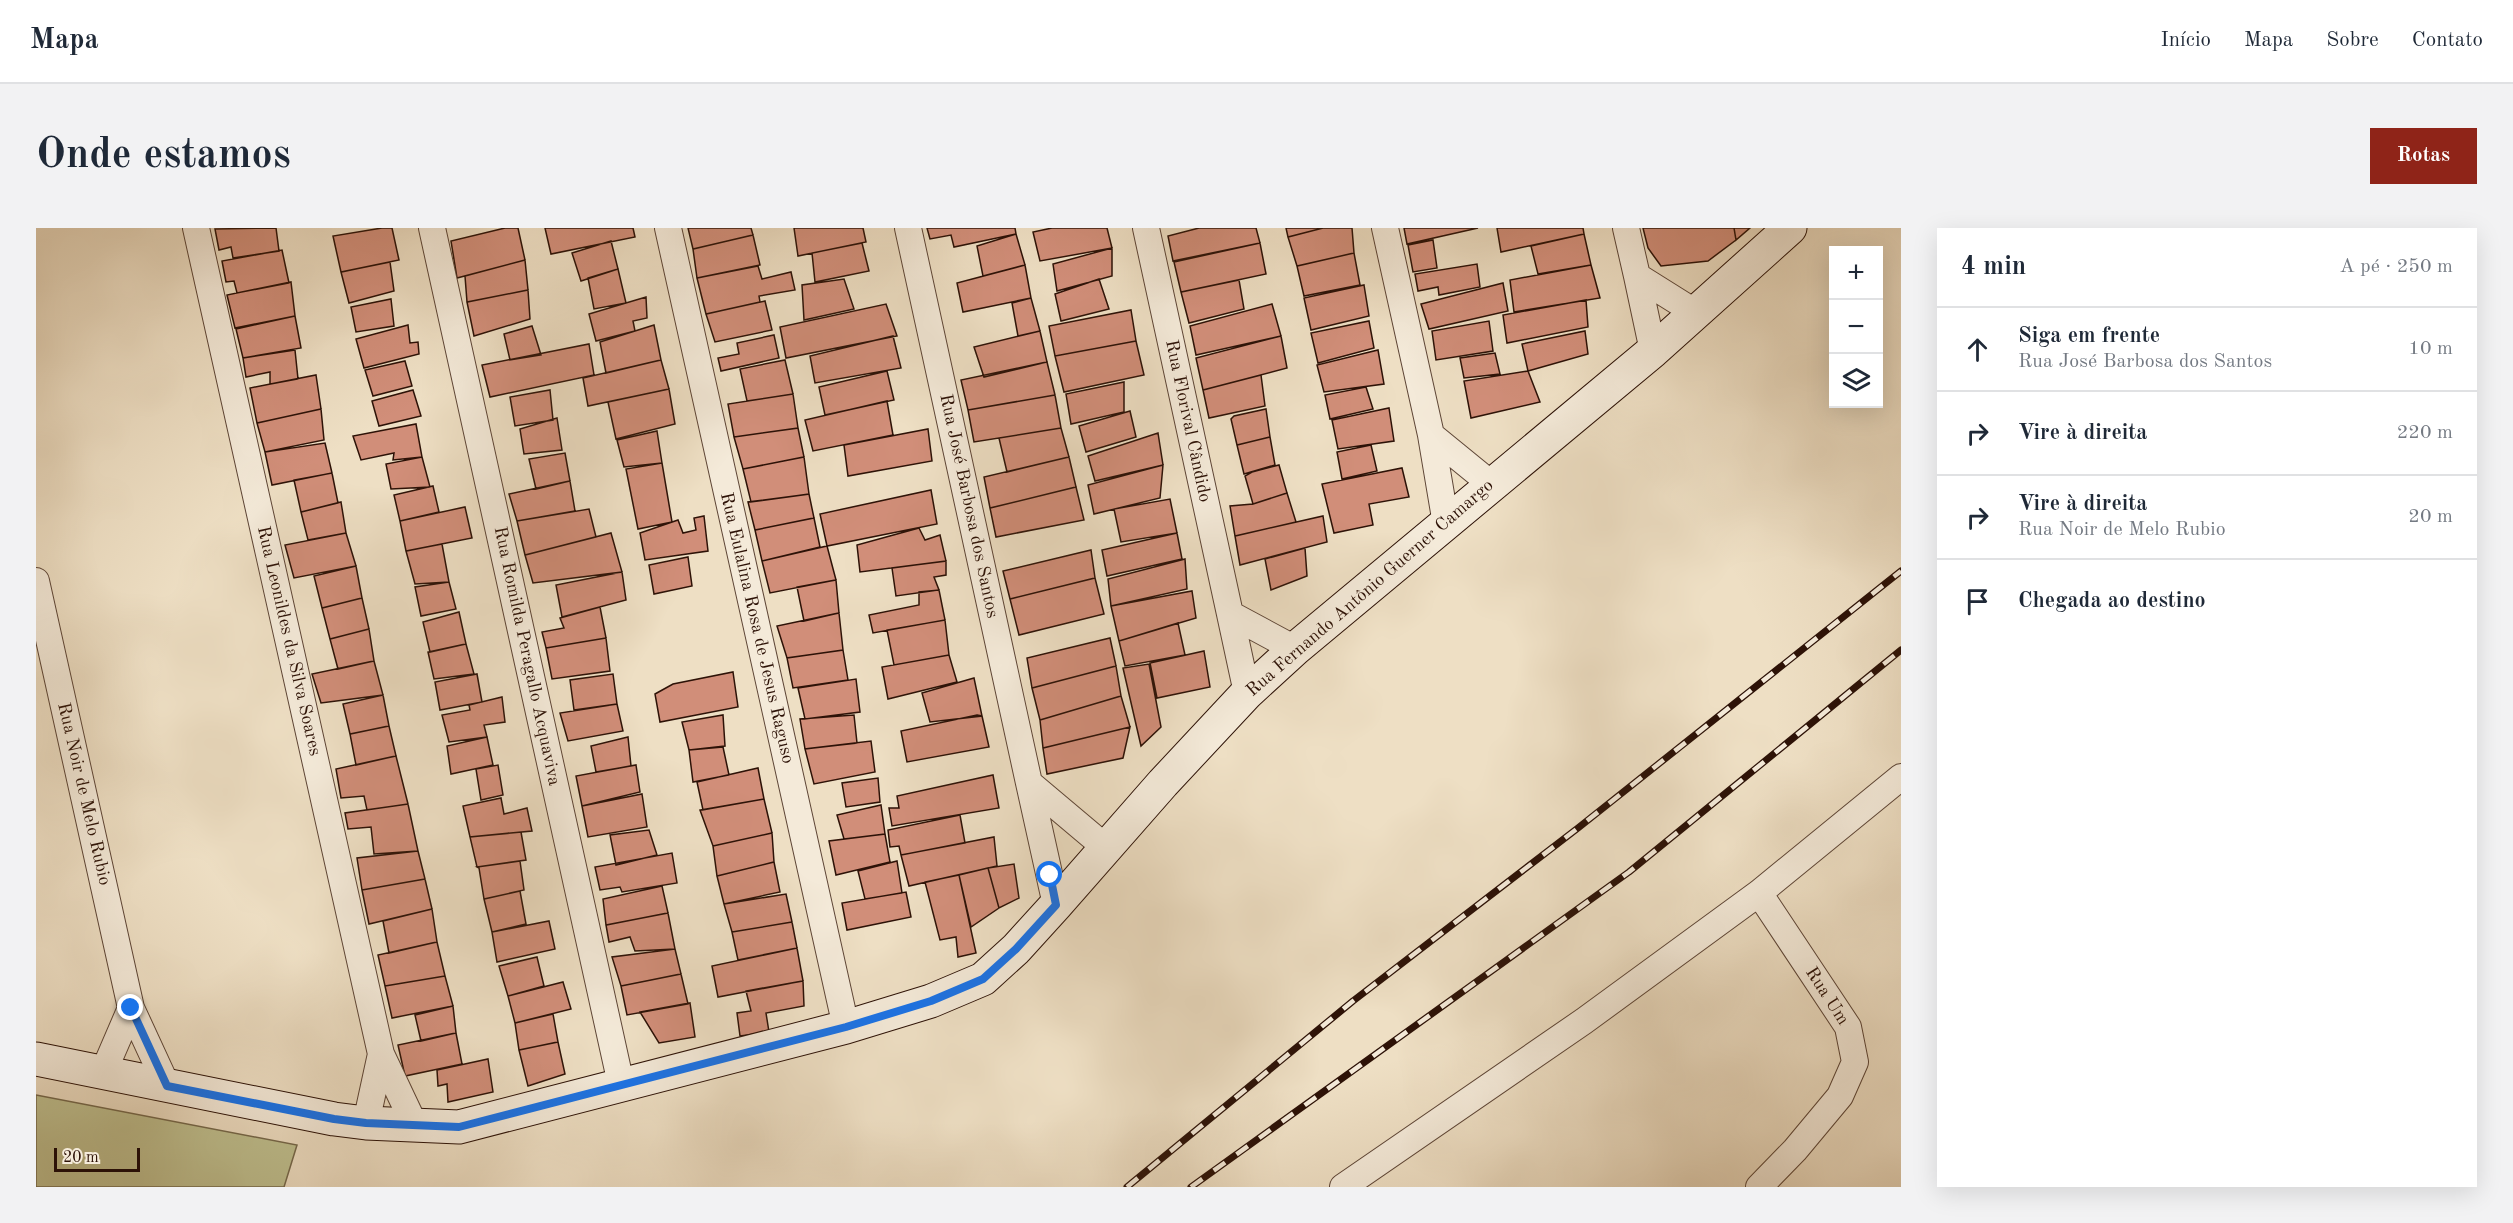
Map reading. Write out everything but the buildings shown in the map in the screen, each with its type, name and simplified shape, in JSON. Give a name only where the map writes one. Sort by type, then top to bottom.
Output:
[{"type":"street","name":"Rua Leonildes da Silva Soares","points":[[196,228],[381,1054],[415,1126]]},
{"type":"street","name":"Rua Romilda Peragallo Acquaviva","points":[[432,228],[621,1084]]},
{"type":"street","name":"Rua Eulalina Rosa de Jesus Raguso","points":[[668,228],[846,1027]]},
{"type":"street","name":"Rua José Barbosa dos Santos","points":[[908,228],[1056,905]]},
{"type":"street","name":"Rua Florival Cândido","points":[[1146,228],[1247,693]]},
{"type":"street","points":[[1385,228],[1431,435],[1446,524]]},
{"type":"street","points":[[1626,228],[1653,351]]},
{"type":"street","name":"Rua Fernando Antônio Guerner Camargo","points":[[36,1059],[334,1119],[366,1123],[459,1127],[846,1027],[931,1001],[983,979],[1016,949],[1247,693],[1295,648],[1653,351],[1790,228]]},
{"type":"street","points":[[1637,276],[1696,313]]},
{"type":"street","points":[[1431,435],[1491,484]]},
{"type":"street","name":"Rua Noir de Melo Rubio","points":[[36,580],[131,1008],[167,1086]]},
{"type":"street","points":[[1230,614],[1295,648]]},
{"type":"street","points":[[1343,1187],[1584,1021],[1759,893],[1901,777]]},
{"type":"street","points":[[1029,783],[1105,848]]},
{"type":"street","name":"Rua Um","points":[[1759,893],[1848,1027],[1855,1062],[1840,1096],[1795,1150],[1759,1187]]},
{"type":"street","points":[[103,1073],[131,1008]]},
{"type":"street","name":"Rua Leonildes da Silva Soares","points":[[366,1123],[381,1054]]},
{"type":"green space","points":[[36,1095],[297,1145],[284,1187],[36,1187]]},
{"type":"railway","points":[[1127,1187],[1353,1001],[1578,828],[1901,571]]},
{"type":"railway","points":[[1191,1187],[1629,872],[1901,650]]},
{"type":"route","points":[[131,1008],[167,1086],[334,1119],[366,1123],[459,1127],[846,1027],[931,1001],[983,979],[1016,949],[1056,905],[1050,875]]}]
